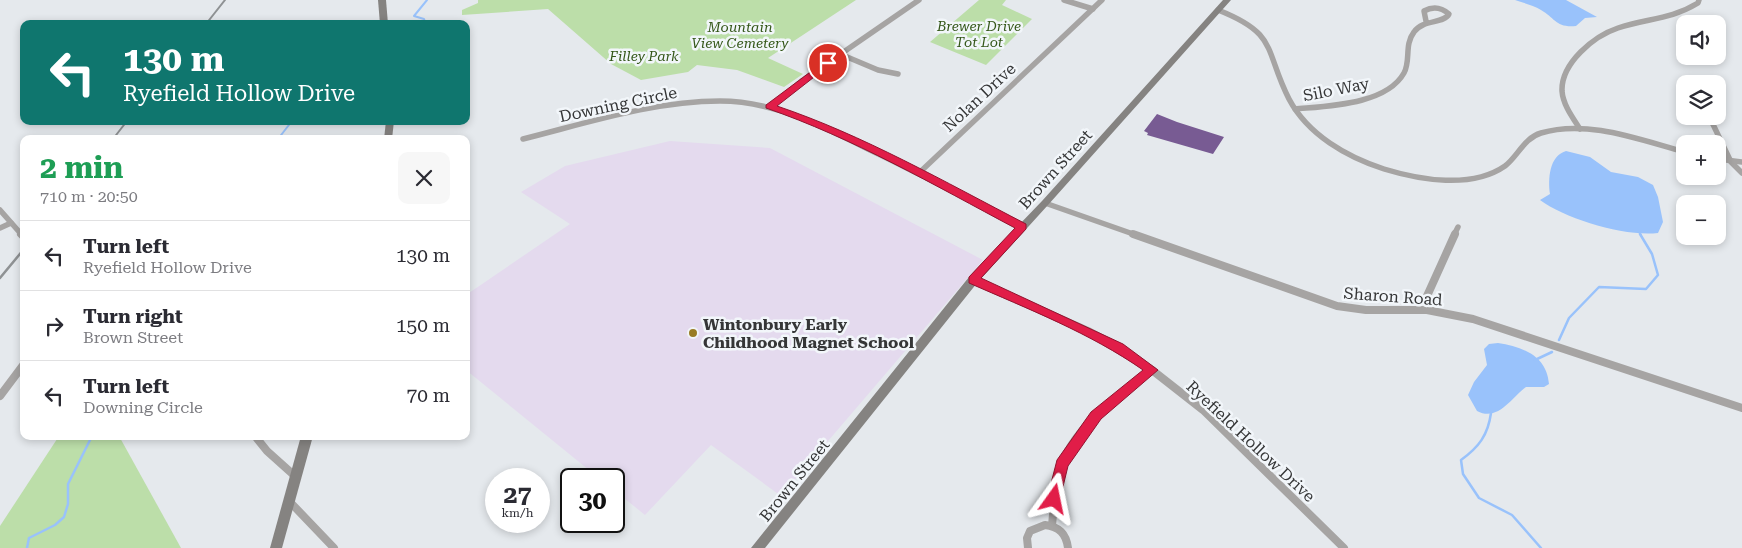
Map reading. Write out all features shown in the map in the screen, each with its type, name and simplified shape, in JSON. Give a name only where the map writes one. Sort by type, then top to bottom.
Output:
[{"type":"street","points":[[382,0],[384,20]]},
{"type":"street","points":[[770,106],[840,54],[919,0]]},
{"type":"street","points":[[1064,0],[1093,9]]},
{"type":"street","name":"Nolan Drive","points":[[918,173],[1102,0]]},
{"type":"street","name":"Brown Street","points":[[757,548],[973,280],[1045,203],[1227,0]]},
{"type":"street","points":[[1580,129],[1566,106],[1562,96],[1562,87],[1567,70],[1584,50],[1607,32],[1678,16],[1698,3],[1699,0]]},
{"type":"street","points":[[1218,10],[1246,23],[1260,34],[1272,54],[1295,109],[1310,128],[1328,143],[1353,157],[1404,174],[1448,180],[1487,174],[1504,167],[1524,143],[1538,134],[1580,129],[1604,132],[1676,150]]},
{"type":"street","name":"Silo Way","points":[[1295,109],[1359,101],[1382,92],[1393,85],[1403,75],[1406,68],[1408,44],[1413,33],[1426,21]]},
{"type":"street","points":[[840,54],[878,70],[898,74]]},
{"type":"street","name":"Downing Circle","points":[[523,139],[682,104],[721,101],[770,106],[806,119],[918,173],[1022,227]]},
{"type":"street","points":[[1713,125],[1730,162],[1742,173]]},
{"type":"street","points":[[1726,161],[1742,162]]},
{"type":"street","name":"Sharon Road","points":[[1045,203],[1337,306],[1366,310],[1426,310],[1473,318],[1742,408]]},
{"type":"street","points":[[0,210],[20,233]]},
{"type":"street","points":[[0,228],[11,223]]},
{"type":"street","points":[[1426,310],[1427,296],[1458,227]]},
{"type":"street","name":"Ryefield Hollow Drive","points":[[973,280],[1090,332],[1119,347],[1152,370],[1203,410],[1344,548]]},
{"type":"street","points":[[0,396],[20,369]]},
{"type":"street","points":[[1052,525],[1054,499],[1062,464],[1073,446],[1096,415],[1152,370]]},
{"type":"street","points":[[258,440],[267,451],[296,477]]},
{"type":"street","points":[[276,548],[306,440]]},
{"type":"street","points":[[290,502],[334,548]]},
{"type":"street","points":[[1028,548],[1026,541],[1029,530],[1039,524],[1052,525],[1065,535],[1068,548]]},
{"type":"shaded area","name":"Wintonbury Early Childhood Magnet School","points":[[670,141],[770,148],[983,260],[781,496],[711,445],[645,515],[625,499],[625,468],[586,468],[470,373],[470,292],[570,224],[521,192],[565,166]]},
{"type":"green space","name":"Mountain View Cemetery","points":[[478,0],[856,0],[768,58],[803,74],[784,87],[737,70],[697,65],[688,72],[641,80],[611,64],[548,9],[462,15],[462,10],[478,3]]},
{"type":"green space","name":"Brewer Drive Tot Lot","points":[[979,0],[1006,0],[1002,5],[1032,19],[986,65],[930,42]]},
{"type":"green space","points":[[56,440],[121,440],[181,548],[0,548],[0,526]]},
{"type":"water","points":[[1515,0],[1566,0],[1597,17],[1585,18],[1576,26],[1564,25],[1556,22],[1538,8]]},
{"type":"water","points":[[1566,151],[1590,157],[1611,172],[1638,177],[1653,185],[1658,197],[1663,222],[1658,233],[1629,232],[1596,225],[1565,214],[1540,200],[1550,194],[1549,182],[1553,163],[1560,154]]},
{"type":"water","points":[[1498,343],[1516,347],[1532,354],[1544,366],[1549,384],[1544,387],[1526,387],[1498,411],[1485,414],[1477,411],[1468,395],[1474,382],[1487,365],[1484,349],[1489,344]]},
{"type":"building","points":[[1157,114],[1224,137],[1213,154],[1147,135],[1148,133],[1144,131]]},
{"type":"waterway","points":[[424,20],[414,16],[427,0]]},
{"type":"waterway","points":[[281,135],[289,125]]},
{"type":"waterway","points":[[1559,340],[1569,318],[1599,287],[1646,289],[1658,275],[1652,254],[1640,234]]},
{"type":"waterway","points":[[1535,360],[1552,352]]},
{"type":"waterway","points":[[1491,413],[1488,428],[1482,440],[1461,460],[1463,474],[1479,498],[1512,515],[1541,548]]},
{"type":"waterway","points":[[27,548],[29,538],[55,525],[64,517],[68,504],[68,484],[90,440]]},
{"type":"railway","points":[[209,20],[225,0]]},
{"type":"railway","points":[[116,135],[124,125]]},
{"type":"railway","points":[[0,278],[20,254]]},
{"type":"place","name":"Wintonbury Early Childhood Magnet School","points":[[693,333]]},
{"type":"route","points":[[828,63],[770,106],[806,119],[918,173],[1022,227],[973,280],[1090,332],[1119,347],[1152,370],[1096,415],[1062,464],[1054,499]]},
{"type":"park label","name":"Filley Park","points":[[644,56]]}]
